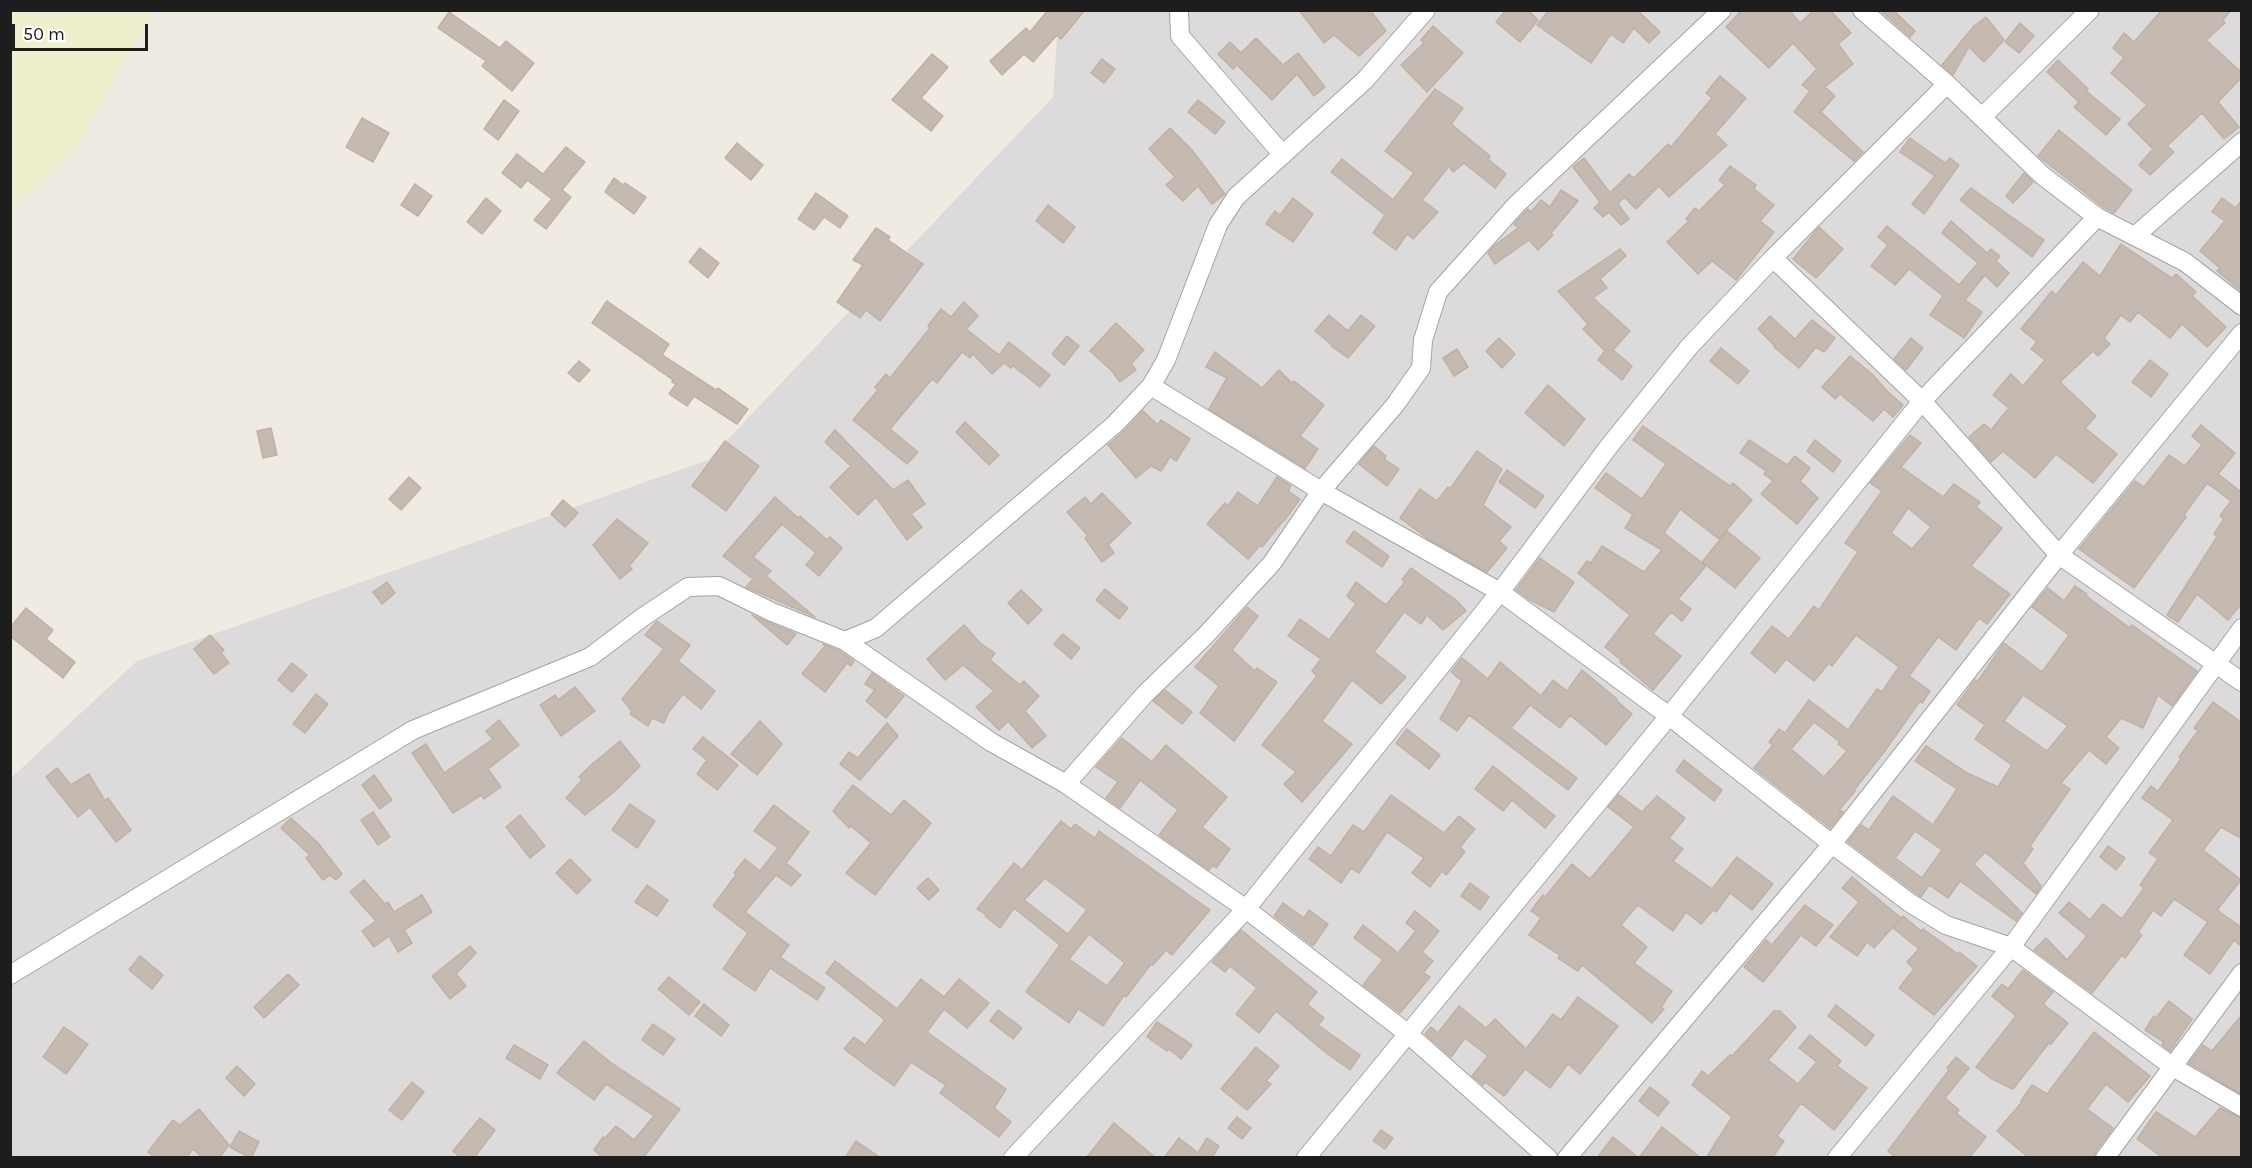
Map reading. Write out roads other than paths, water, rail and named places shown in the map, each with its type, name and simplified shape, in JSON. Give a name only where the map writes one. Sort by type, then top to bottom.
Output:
[{"type":"street","points":[[1179,10],[1180,36],[1283,155]]},
{"type":"street","points":[[845,641],[876,628],[1115,424],[1151,386],[1166,360],[1218,225],[1236,197],[1365,80],[1426,10]]},
{"type":"street","points":[[1066,784],[1145,694],[1205,636],[1272,564],[1321,491],[1395,405],[1421,368],[1423,340],[1438,292],[1516,205],[1722,10]]},
{"type":"street","points":[[1862,10],[1947,84],[2043,176],[2097,218],[2185,262],[2241,306]]},
{"type":"street","points":[[1982,117],[2090,10]]},
{"type":"street","points":[[1014,1158],[1246,909],[1500,592],[1610,445],[1689,347],[1773,258],[1947,84]]},
{"type":"street","points":[[2136,236],[2241,142]]},
{"type":"street","points":[[1306,1158],[1669,716],[1922,401],[2097,218]]},
{"type":"street","points":[[1773,258],[1922,401],[2059,555],[2241,682]]},
{"type":"street","points":[[1568,1158],[1832,844],[2059,555],[2241,333]]},
{"type":"street","points":[[1151,386],[1321,491],[1500,592],[1669,716],[1910,903],[1946,925],[2011,947],[2173,1067],[2241,1107]]},
{"type":"street","points":[[10,975],[413,730],[590,657],[688,587],[719,586],[772,612],[845,641],[991,742],[1066,784],[1246,909],[1407,1033],[1548,1158]]},
{"type":"street","points":[[1837,1158],[2011,947],[2241,628]]},
{"type":"street","points":[[2105,1158],[2241,973]]}]
